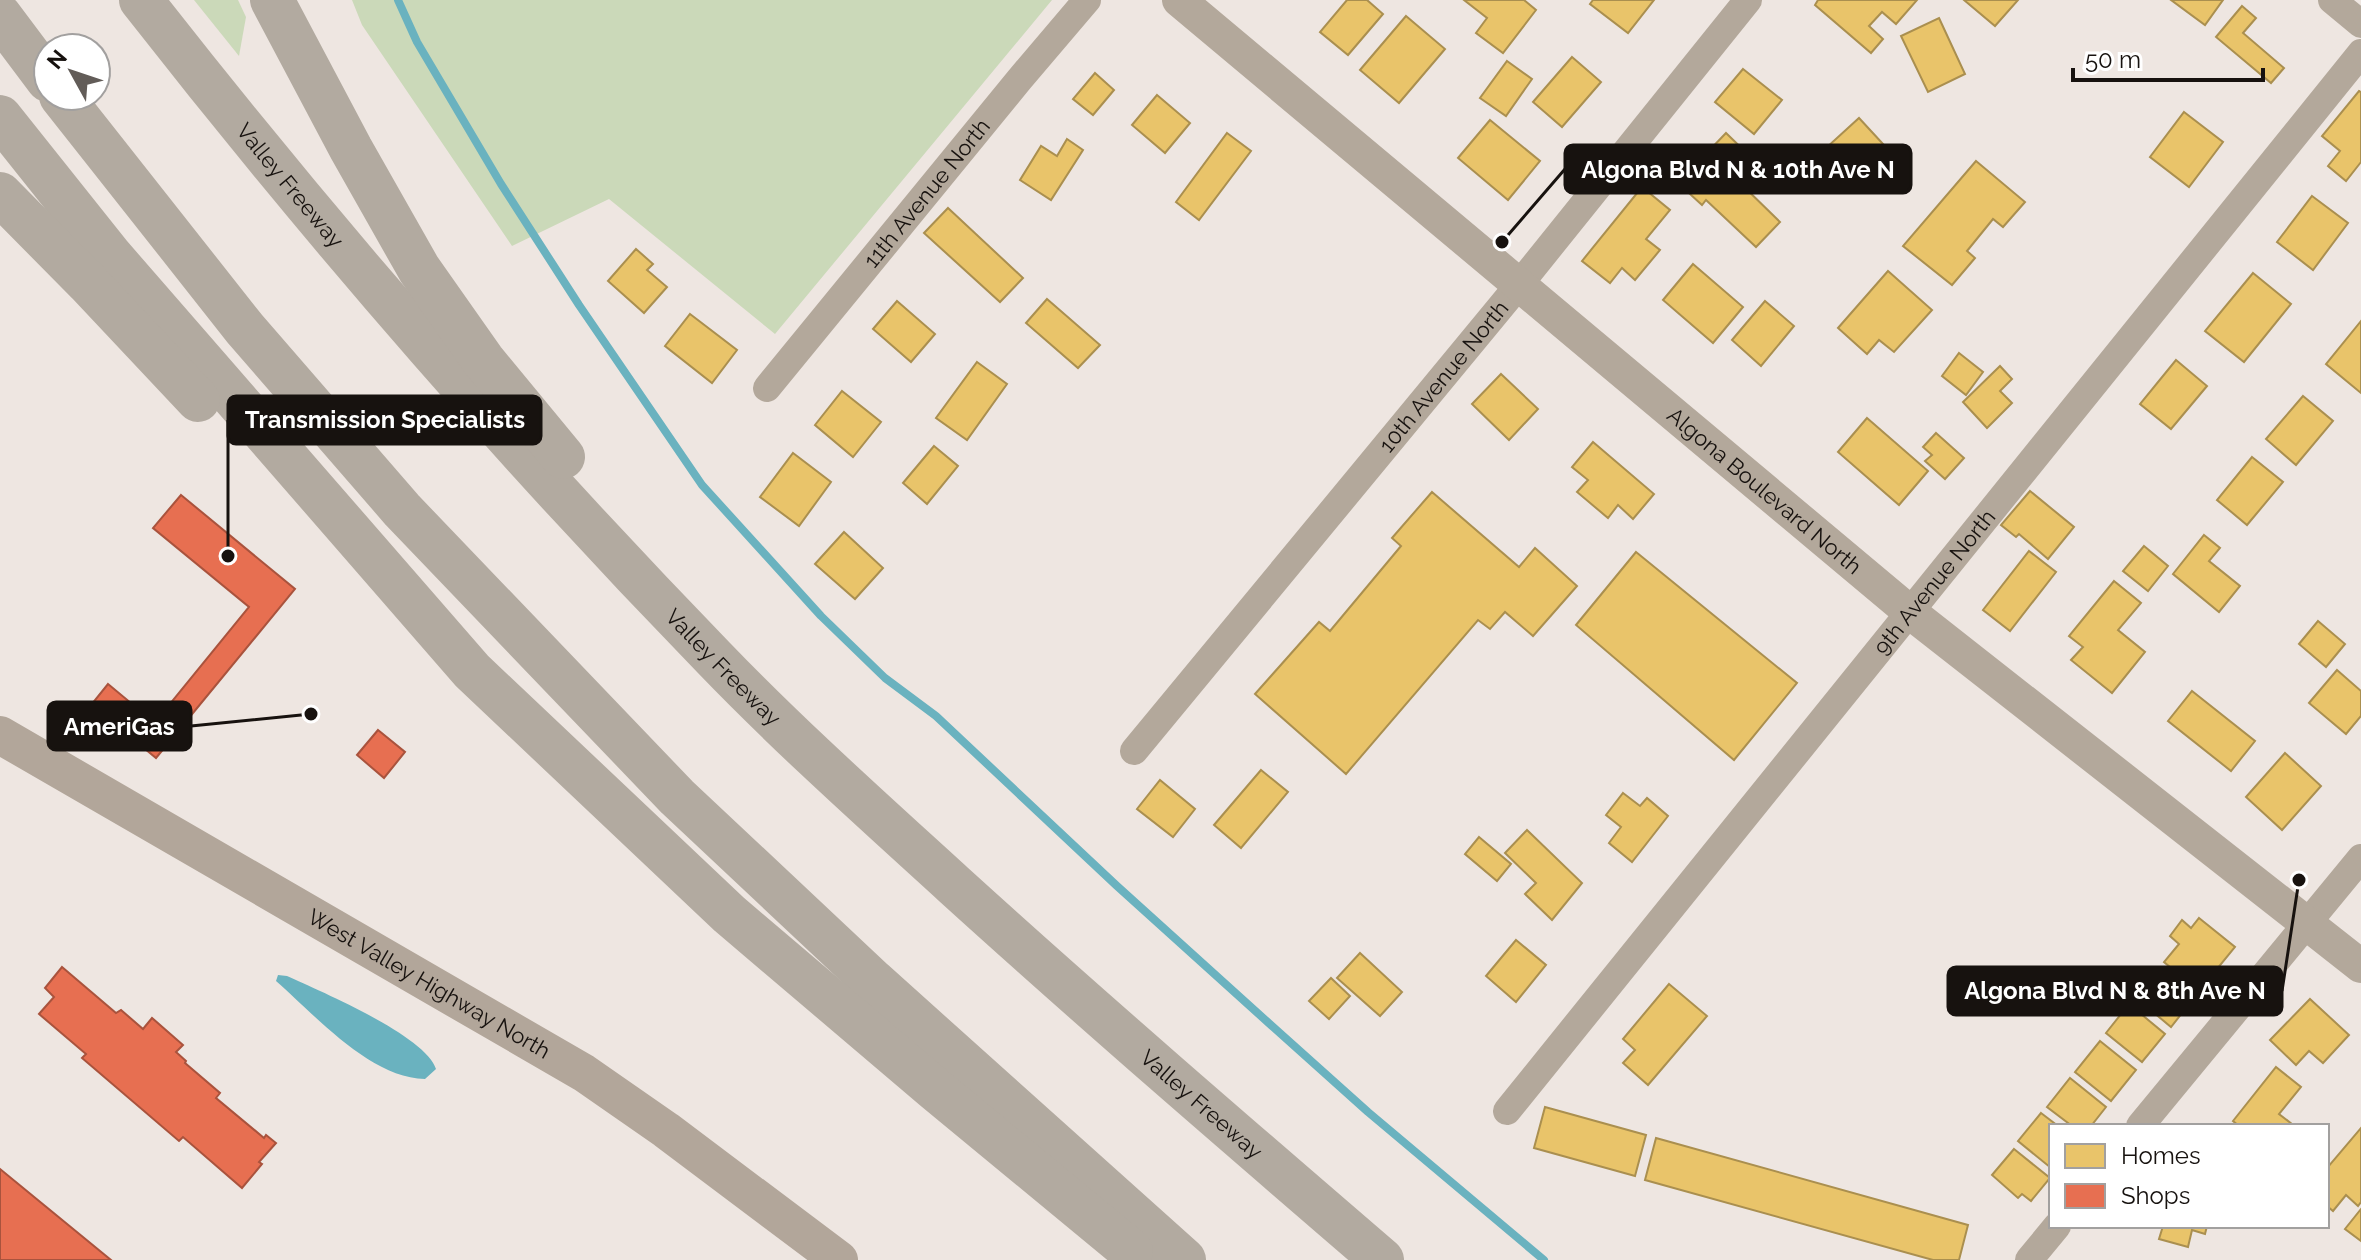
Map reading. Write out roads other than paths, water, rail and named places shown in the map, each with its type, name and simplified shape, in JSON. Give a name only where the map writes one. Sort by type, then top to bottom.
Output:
[{"type":"highway","name":"Valley Freeway","points":[[141,0],[318,219],[478,405],[715,659],[855,795],[1099,1016],[1382,1260]]},
{"type":"highway","points":[[272,0],[419,269],[483,360],[647,559],[855,795]]},
{"type":"highway","points":[[0,16],[32,59]]},
{"type":"highway","points":[[74,112],[245,329],[392,499],[677,797],[873,981],[1184,1260]]},
{"type":"highway","points":[[0,117],[110,255],[472,671]]},
{"type":"highway","points":[[0,194],[418,629],[472,671],[729,914],[1142,1260]]},
{"type":"main road","name":"West Valley Highway North","points":[[0,735],[584,1073],[666,1130],[839,1260]]},
{"type":"street","name":"11th Avenue North","points":[[767,388],[1087,0]]},
{"type":"street","name":"Algona Boulevard North","points":[[1179,0],[1911,613],[2361,966]]},
{"type":"street","name":"10th Avenue North","points":[[1134,751],[1518,286],[1748,0]]},
{"type":"street","points":[[2332,0],[2361,24]]},
{"type":"street","name":"9th Avenue North","points":[[1507,1111],[2361,53]]},
{"type":"street","points":[[2142,1124],[2361,858]]},
{"type":"street","points":[[2029,1260],[2055,1228]]},
{"type":"water","points":[[278,975],[323,992],[393,1029],[428,1056],[436,1069],[425,1079],[404,1076],[364,1057],[276,981]]},
{"type":"waterway","points":[[398,0],[417,42],[501,184],[702,485],[821,616],[885,678],[936,716],[1117,886],[1368,1112],[1544,1260]]},
{"type":"place","name":"Algona Blvd N & 10th Ave N","points":[[1502,242]]},
{"type":"place","name":"Transmission Specialists","points":[[228,556]]},
{"type":"place","name":"AmeriGas","points":[[311,714]]},
{"type":"place","name":"Algona Blvd N & 8th Ave N","points":[[2299,880]]}]
